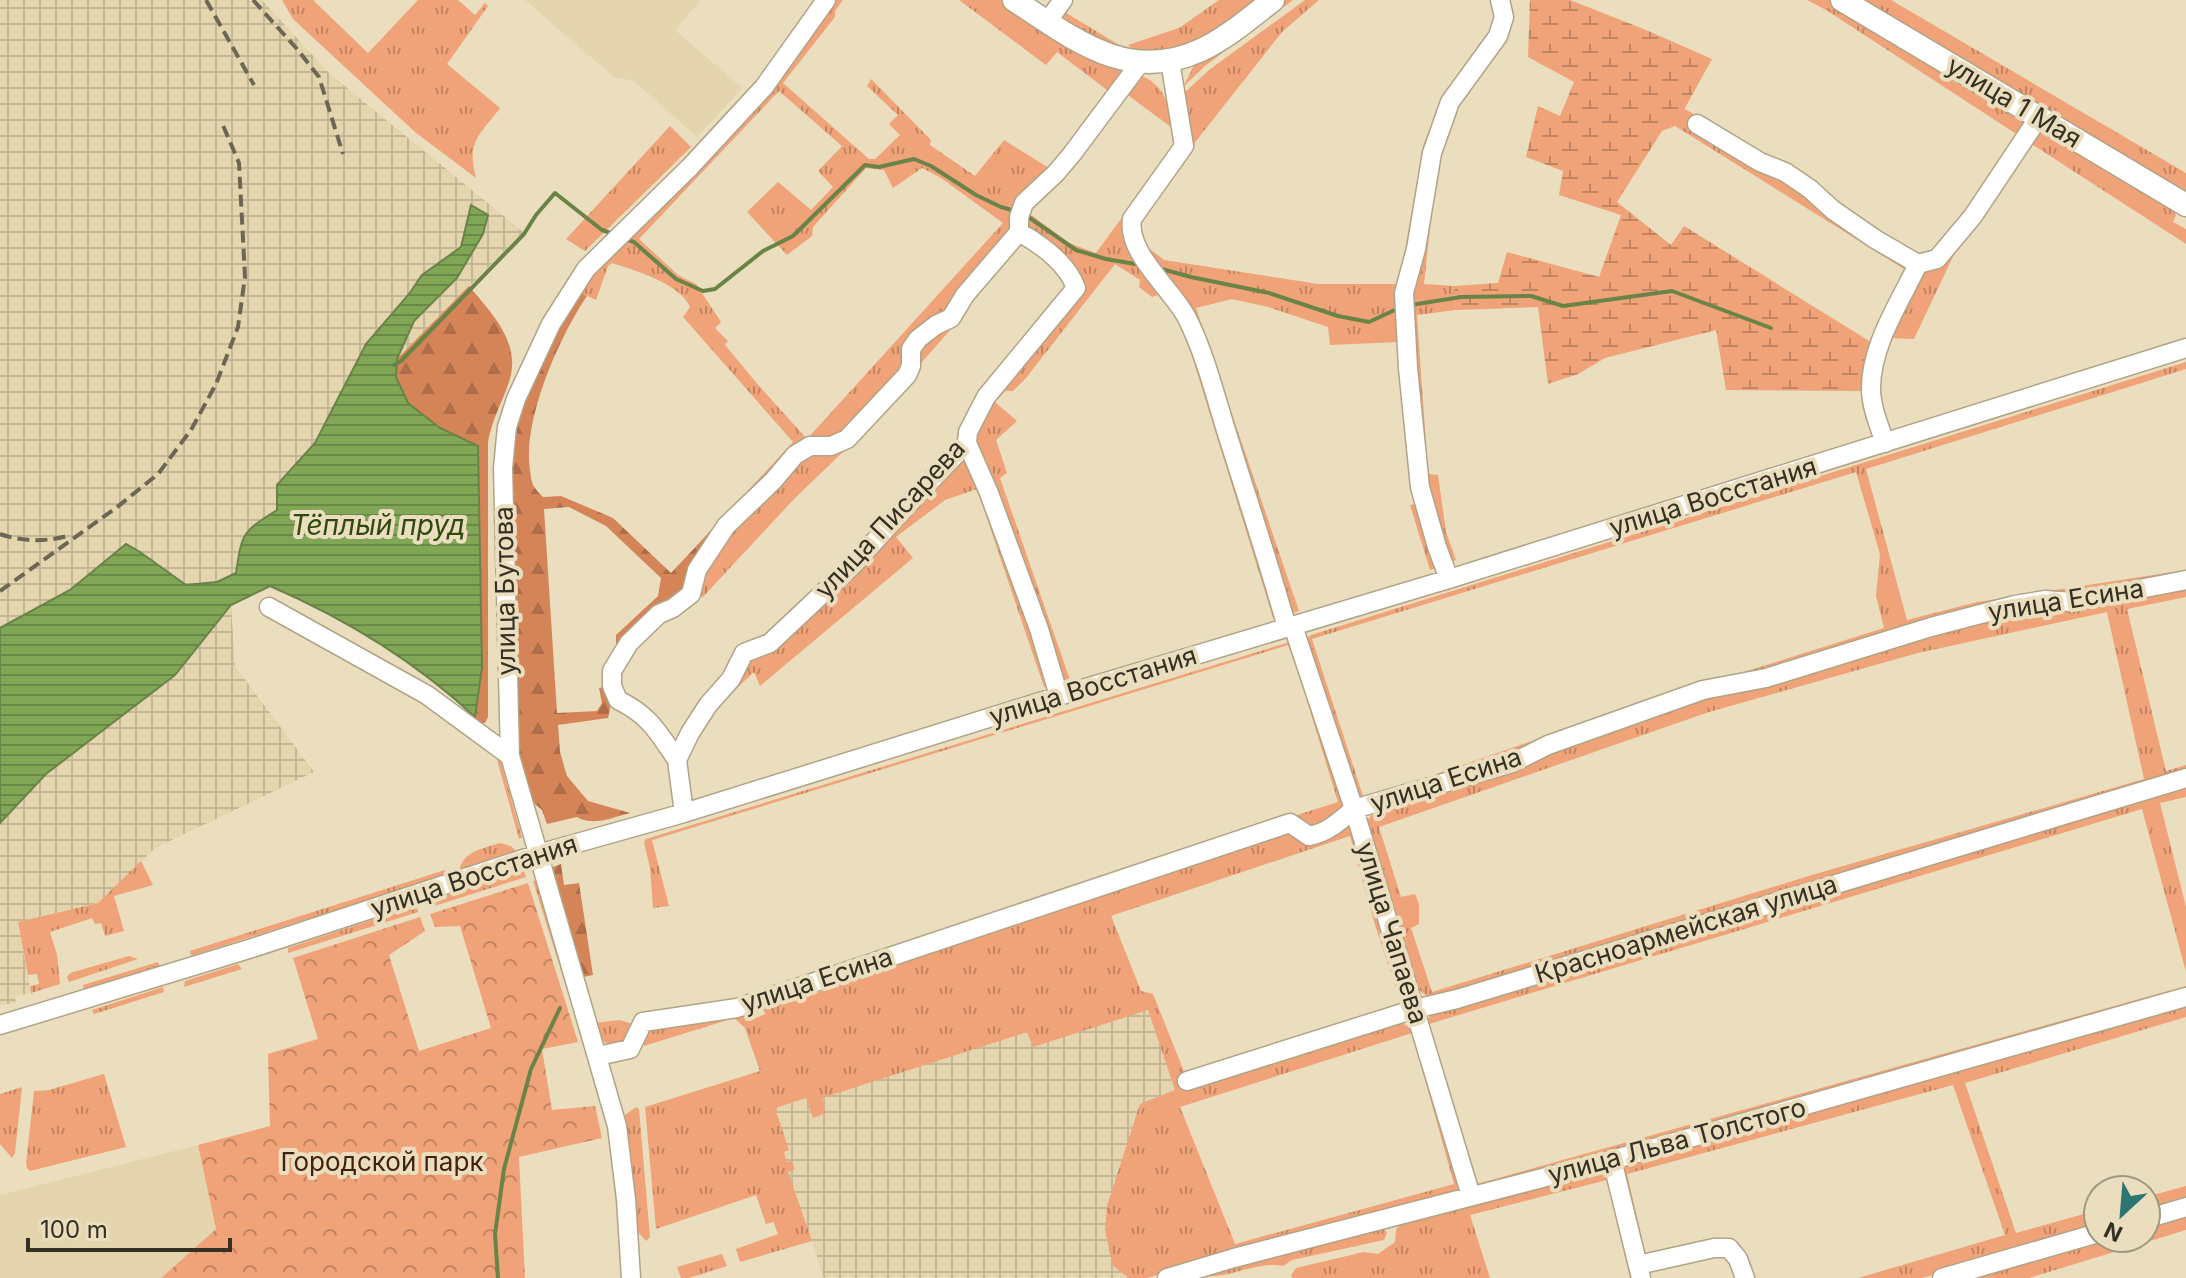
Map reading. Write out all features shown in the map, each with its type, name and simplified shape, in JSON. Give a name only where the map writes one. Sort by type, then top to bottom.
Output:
[{"type":"main road","points":[[1014,0],[1088,46],[1140,63],[1170,61],[1203,49],[1273,0]]},
{"type":"main road","name":"улица 1 Мая","points":[[1842,0],[2186,205]]},
{"type":"street","name":"улица Бутова","points":[[631,1278],[617,1126],[510,756],[503,468],[507,427],[516,399],[551,324],[586,269],[690,167],[764,87],[826,0]]},
{"type":"street","points":[[1047,22],[1063,0]]},
{"type":"street","points":[[1449,579],[1420,487],[1404,293],[1416,249],[1432,153],[1450,102],[1498,36],[1504,17],[1500,0]]},
{"type":"street","name":"улица Чапаева","points":[[1170,61],[1184,146],[1132,219],[1130,229],[1133,240],[1158,279],[1186,316],[1196,342],[1354,809],[1471,1196]]},
{"type":"street","points":[[684,813],[677,760],[649,720],[636,708],[618,700],[612,686],[612,671],[629,643],[659,614],[691,594],[697,570],[726,526],[795,455],[810,446],[831,446],[847,439],[907,375],[911,366],[911,349],[918,339],[951,318],[965,295],[1019,232],[1019,217],[1024,203],[1072,154],[1140,63]]},
{"type":"street","points":[[1697,124],[1760,162],[1785,172],[1854,225],[1918,264],[1937,259],[1964,227],[2039,117]]},
{"type":"street","name":"улица Писарева","points":[[677,760],[690,733],[708,705],[731,679],[744,653],[770,643],[781,633],[854,564],[967,443],[968,432],[986,397],[1076,288],[1070,272],[1019,232]]},
{"type":"street","points":[[1885,443],[1874,414],[1871,389],[1874,362],[1918,264]]},
{"type":"street","name":"улица Восстания","points":[[0,1025],[249,949],[538,854],[684,813],[1449,579],[2186,348]]},
{"type":"street","points":[[967,443],[989,493],[1039,629],[1059,696]]},
{"type":"street","name":"улица Есина","points":[[598,1056],[630,1049],[643,1022],[737,1008],[1290,823],[1309,836],[1318,834],[1354,809],[1512,763],[1548,745],[1703,690],[1766,678],[1931,627],[2015,605],[2045,600],[2072,602],[2186,580]]},
{"type":"street","points":[[269,607],[427,695],[510,756]]},
{"type":"street","name":"Красноармейская улица","points":[[1187,1081],[1415,1009],[1457,999],[2186,778]]},
{"type":"street","name":"улица Льва Толстого","points":[[1167,1278],[1612,1160],[2186,997]]},
{"type":"street","points":[[1612,1160],[1639,1272],[1714,1248],[1729,1248],[1738,1259],[1745,1278]]},
{"type":"street","points":[[2162,1214],[2186,1207]]},
{"type":"street","points":[[1942,1278],[2082,1238]]},
{"type":"shaded area","points":[[0,0],[262,0],[330,74],[523,232],[397,359],[231,605],[235,666],[314,772],[155,848],[98,903],[18,922],[31,993],[15,996],[16,1003],[0,1005]]},
{"type":"shaded area","points":[[525,0],[701,0],[675,30],[742,88],[697,137],[634,81],[614,77]]},
{"type":"shaded area","points":[[1105,900],[1175,1090],[1113,1266],[1129,1278],[824,1278],[812,1241],[791,1246],[778,1235],[729,1088],[762,1077],[745,1028]]},
{"type":"shaded area","points":[[198,1145],[216,1229],[161,1278],[0,1278],[0,1195]]},
{"type":"green space","points":[[282,0],[313,0],[368,53],[418,0],[458,0],[475,15],[485,3],[488,6],[447,64],[500,108],[481,132],[474,147],[476,178],[415,132],[293,19]]},
{"type":"green space","points":[[836,0],[843,0],[835,11],[835,17],[783,83],[869,159],[875,159],[900,135],[889,124],[898,115],[867,86],[871,79],[931,140],[930,145],[975,176],[1004,140],[1052,170],[1013,231],[845,436],[811,442],[716,525],[793,442],[683,317],[690,307],[677,291],[656,279],[612,263],[608,266],[596,300],[577,291],[772,87]],"holes":[[[779,91],[842,146],[818,171],[833,187],[811,210],[778,182],[747,212],[787,255],[812,236],[813,227],[866,168],[884,170],[893,188],[922,168],[941,178],[1003,223],[807,439],[725,345],[728,341],[715,328],[721,322],[696,284],[678,275],[639,239]]]},
{"type":"green space","points":[[959,0],[1007,0],[1116,61],[1123,75],[1111,93],[1057,52],[1046,65]]},
{"type":"green space","points":[[1219,0],[1257,0],[1215,30],[1192,42],[1136,52],[1128,45],[1179,28]]},
{"type":"green space","points":[[1279,0],[1293,0],[1205,66],[1183,87],[1200,54]]},
{"type":"green space","points":[[1305,0],[1319,0],[1282,32],[1189,150],[1182,95],[1209,70]]},
{"type":"green space","points":[[1530,0],[1570,0],[1712,59],[1675,126],[1662,131],[1617,202],[1671,245],[1684,226],[1874,344],[1864,391],[1726,390],[1716,330],[1605,358],[1578,374],[1548,384],[1538,307],[1456,310],[1454,286],[1498,283],[1507,252],[1599,277],[1621,215],[1559,195],[1563,171],[1526,157],[1538,106],[1560,116],[1574,82],[1528,57]]},
{"type":"green space","points":[[1807,0],[1829,0],[2031,121],[2021,137]]},
{"type":"green space","points":[[1853,0],[1891,0],[2186,173],[2186,197]]},
{"type":"green space","points":[[1063,11],[1119,45],[1120,49],[1059,18]]},
{"type":"green space","points":[[1136,75],[1152,82],[1164,95],[1175,130],[1125,93],[1061,176],[1044,188],[1026,211],[1069,243],[1096,253],[1175,145],[1128,214],[1123,230],[1125,239],[1160,294],[1152,297],[1139,287],[1140,280],[1115,264],[1026,378],[1013,391],[1005,391],[995,402],[1017,421],[996,440],[1007,473],[1000,478],[1070,680],[1059,684],[1043,629],[993,492],[972,445],[974,431],[989,399],[1081,290],[1076,272],[1069,264],[1025,227],[1022,218],[1027,203],[1075,156],[1131,77]]},
{"type":"green space","points":[[1445,93],[1426,147],[1399,342],[1330,345],[1328,327],[1232,299],[1196,308],[1299,611],[1288,615],[1211,371],[1137,239],[1164,260],[1318,284],[1399,284],[1424,143]]},
{"type":"green space","points":[[1683,108],[1798,174],[1919,257],[1918,260],[1783,174],[1909,269],[1903,278],[1904,269],[1675,126]]},
{"type":"green space","points":[[2039,124],[2163,199],[2176,215],[2173,222],[2186,229],[2186,244],[2027,141]]},
{"type":"green space","points":[[670,126],[691,147],[585,251],[566,239]]},
{"type":"green space","points":[[1434,190],[1424,284],[1454,286],[1456,310],[1417,315],[1428,474],[1438,475],[1446,532],[1456,560],[1448,563],[1425,484],[1410,295]]},
{"type":"green space","points":[[1957,248],[1914,339],[1888,338],[1921,268]]},
{"type":"green space","points":[[469,286],[502,330],[508,342],[512,368],[488,442],[488,717],[485,723],[480,723],[475,717],[482,667],[478,446],[440,428],[408,403],[396,377],[397,359]]},
{"type":"green space","points":[[577,291],[587,296],[565,334],[537,404],[529,450],[534,486],[543,497],[561,496],[613,518],[671,573],[716,525],[686,590],[616,654],[616,635],[658,596],[661,578],[606,526],[569,507],[544,509],[557,713],[597,711],[602,703],[599,688],[609,686],[612,699],[608,718],[558,725],[560,752],[567,776],[588,801],[630,813],[596,821],[577,817],[547,824],[542,810],[529,799],[517,757],[509,469],[515,429],[531,382]]},
{"type":"green space","points":[[1182,324],[1203,374],[1278,616],[1273,618]]},
{"type":"green space","points":[[949,327],[951,329],[916,369],[915,350]]},
{"type":"green space","points":[[2186,362],[2186,369],[1866,469],[1907,620],[1977,602],[2186,570],[2186,576],[2013,602],[1360,803],[1306,639]],"holes":[[[1856,472],[1880,554],[1876,596],[1884,628],[1610,714],[1364,799],[1312,639]]]},
{"type":"green space","points":[[846,449],[794,499],[702,598],[703,569],[728,528],[811,450]]},
{"type":"green space","points":[[966,452],[985,495],[1049,686],[1044,687],[977,489],[945,500],[896,537],[913,558],[760,686],[754,672],[705,718],[749,655]]},
{"type":"green space","points":[[1415,504],[1438,567],[1430,570],[1410,505]]},
{"type":"green space","points":[[2186,585],[2186,597],[2127,609],[2166,771],[2186,765],[2186,773],[1438,999],[1418,989],[1365,823],[1377,809],[1705,695],[2014,611]],"holes":[[[2107,612],[2144,779],[1812,875],[1432,992],[1411,928],[1419,924],[1419,904],[1415,894],[1401,897],[1379,827],[1709,712],[1918,653]]]},
{"type":"green space","points":[[1290,642],[1303,676],[1300,678],[1288,645],[652,840],[669,906],[653,908],[646,839]]},
{"type":"green space","points":[[1306,698],[1311,700],[1347,807],[1309,831],[1291,817],[1338,802]]},
{"type":"green space","points":[[499,755],[522,838],[519,839],[496,756]]},
{"type":"green space","points":[[2186,784],[2186,797],[2160,803],[2186,907],[2186,972],[2142,809],[1429,1024],[1477,1184],[2186,986],[2186,994],[1489,1185],[1476,1184],[1426,1023],[1432,1013]]},
{"type":"green space","points":[[1351,819],[1402,995],[1401,1003],[1350,836],[1111,916],[1141,991],[1153,994],[1185,1074],[1399,1022],[1408,1026],[1413,1032],[1459,1183],[1455,1195],[1237,1250],[1147,1278],[1129,1278],[1113,1266],[1105,1230],[1107,1206],[1140,1104],[1175,1090],[1148,1010],[1033,1047],[1027,1032],[822,1098],[826,1113],[813,1118],[806,1098],[775,1108],[789,1150],[784,1152],[787,1162],[792,1161],[795,1169],[788,1172],[812,1241],[740,1262],[736,1249],[778,1234],[774,1222],[766,1224],[756,1195],[656,1229],[645,1107],[760,1071],[745,1028],[734,1018],[644,1046],[646,1025],[747,1009],[751,1020],[765,1014],[762,1005],[796,993],[798,999],[822,991],[820,984],[1289,829],[1298,837]],"holes":[[[1412,1033],[1454,1184],[1235,1244],[1180,1107]]]},
{"type":"green space","points":[[500,843],[516,851],[459,870],[470,854]]},
{"type":"green space","points":[[141,861],[153,885],[114,896],[124,931],[105,936],[101,923],[95,924],[92,918],[50,932],[57,955],[60,984],[31,993],[30,986],[39,984],[37,974],[28,975],[18,922],[98,903]]},
{"type":"green space","points":[[561,864],[564,885],[579,883],[593,975],[579,978],[553,875],[553,867]]},
{"type":"green space","points":[[445,870],[445,875],[191,956],[190,951]]},
{"type":"green space","points":[[524,870],[526,877],[428,908],[426,902]]},
{"type":"green space","points":[[538,880],[611,1126],[607,1127],[533,881]]},
{"type":"green space","name":"Городской парк","points":[[528,883],[578,1042],[542,1049],[552,1110],[595,1106],[602,1138],[519,1157],[525,1278],[161,1278],[216,1229],[198,1145],[270,1126],[268,1054],[318,1039],[293,958],[420,917],[425,931],[389,955],[419,1051],[491,1028],[460,926],[435,927],[430,914]]},
{"type":"green space","points":[[416,905],[418,912],[288,953],[288,948]]},
{"type":"green space","points":[[129,956],[138,959],[69,982],[67,977],[70,973]]},
{"type":"green space","points":[[158,962],[160,967],[84,990],[83,985]]},
{"type":"green space","points":[[238,964],[242,969],[184,987],[185,981]]},
{"type":"green space","points":[[163,987],[164,992],[94,1014],[92,1010]]},
{"type":"green space","points":[[2186,1004],[2186,1017],[1965,1083],[2016,1233],[2082,1214],[2082,1233],[1922,1278],[1858,1278],[2005,1235],[1953,1085],[1627,1174],[1646,1256],[1641,1257],[1622,1175],[1624,1166],[1635,1159]]},
{"type":"green space","points":[[619,1020],[633,1024],[623,1044],[608,1044],[600,1039],[595,1023]]},
{"type":"green space","points":[[104,1074],[126,1147],[30,1171],[26,1163],[34,1091],[49,1090]]},
{"type":"green space","points":[[22,1087],[12,1158],[0,1144],[0,1094]]},
{"type":"green space","points":[[636,1107],[639,1109],[650,1237],[646,1241],[638,1232],[625,1115]]},
{"type":"green space","points":[[1597,1172],[1607,1175],[1635,1278],[1630,1278],[1607,1180],[1470,1215],[1490,1278],[1292,1278],[1296,1268],[1364,1252],[1378,1254],[1395,1242],[1396,1230],[1402,1221]]},
{"type":"green space","points":[[2186,1186],[2186,1202],[2162,1209],[2162,1193]]},
{"type":"green space","points":[[2186,1212],[2186,1230],[2162,1237],[2162,1219]]},
{"type":"green space","points":[[1382,1227],[1387,1233],[1384,1240],[1292,1260],[1283,1266],[1264,1266],[1206,1276]]},
{"type":"green space","points":[[2082,1243],[2082,1254],[2108,1254],[2029,1278],[1962,1278]]},
{"type":"green space","points":[[722,1254],[727,1266],[681,1278],[677,1267]]},
{"type":"water","name":"Тёплый пруд","points":[[471,205],[488,215],[483,234],[457,278],[414,321],[397,359],[396,377],[408,403],[440,428],[478,446],[482,667],[475,717],[428,678],[378,643],[325,612],[270,586],[231,605],[175,675],[46,774],[0,823],[0,628],[70,590],[126,544],[186,585],[217,582],[236,573],[242,541],[250,529],[277,510],[277,485],[315,443],[366,344],[422,275],[461,247]]},
{"type":"waterway","points":[[625,239],[634,242],[676,279],[703,291],[715,289],[763,251],[793,236],[865,165],[879,167],[914,159],[931,166],[976,195],[1015,211]]},
{"type":"waterway","points":[[394,365],[524,234],[555,193],[602,230],[613,234]]},
{"type":"waterway","points":[[1027,216],[1076,250],[1141,265]]},
{"type":"waterway","points":[[1158,268],[1269,293],[1338,316],[1369,322],[1399,308]]},
{"type":"waterway","points":[[1411,305],[1461,297],[1531,296],[1563,306],[1672,291],[1771,328]]},
{"type":"waterway","points":[[498,1278],[495,1234],[504,1169],[531,1069],[560,1008]]},
{"type":"railway","points":[[206,0],[254,85]]},
{"type":"railway","points":[[253,0],[319,77],[343,154]]},
{"type":"railway","points":[[0,591],[158,474],[191,430],[216,384],[238,327],[245,277],[239,163],[222,123]]},
{"type":"railway","points":[[0,534],[35,540],[70,535]]}]
